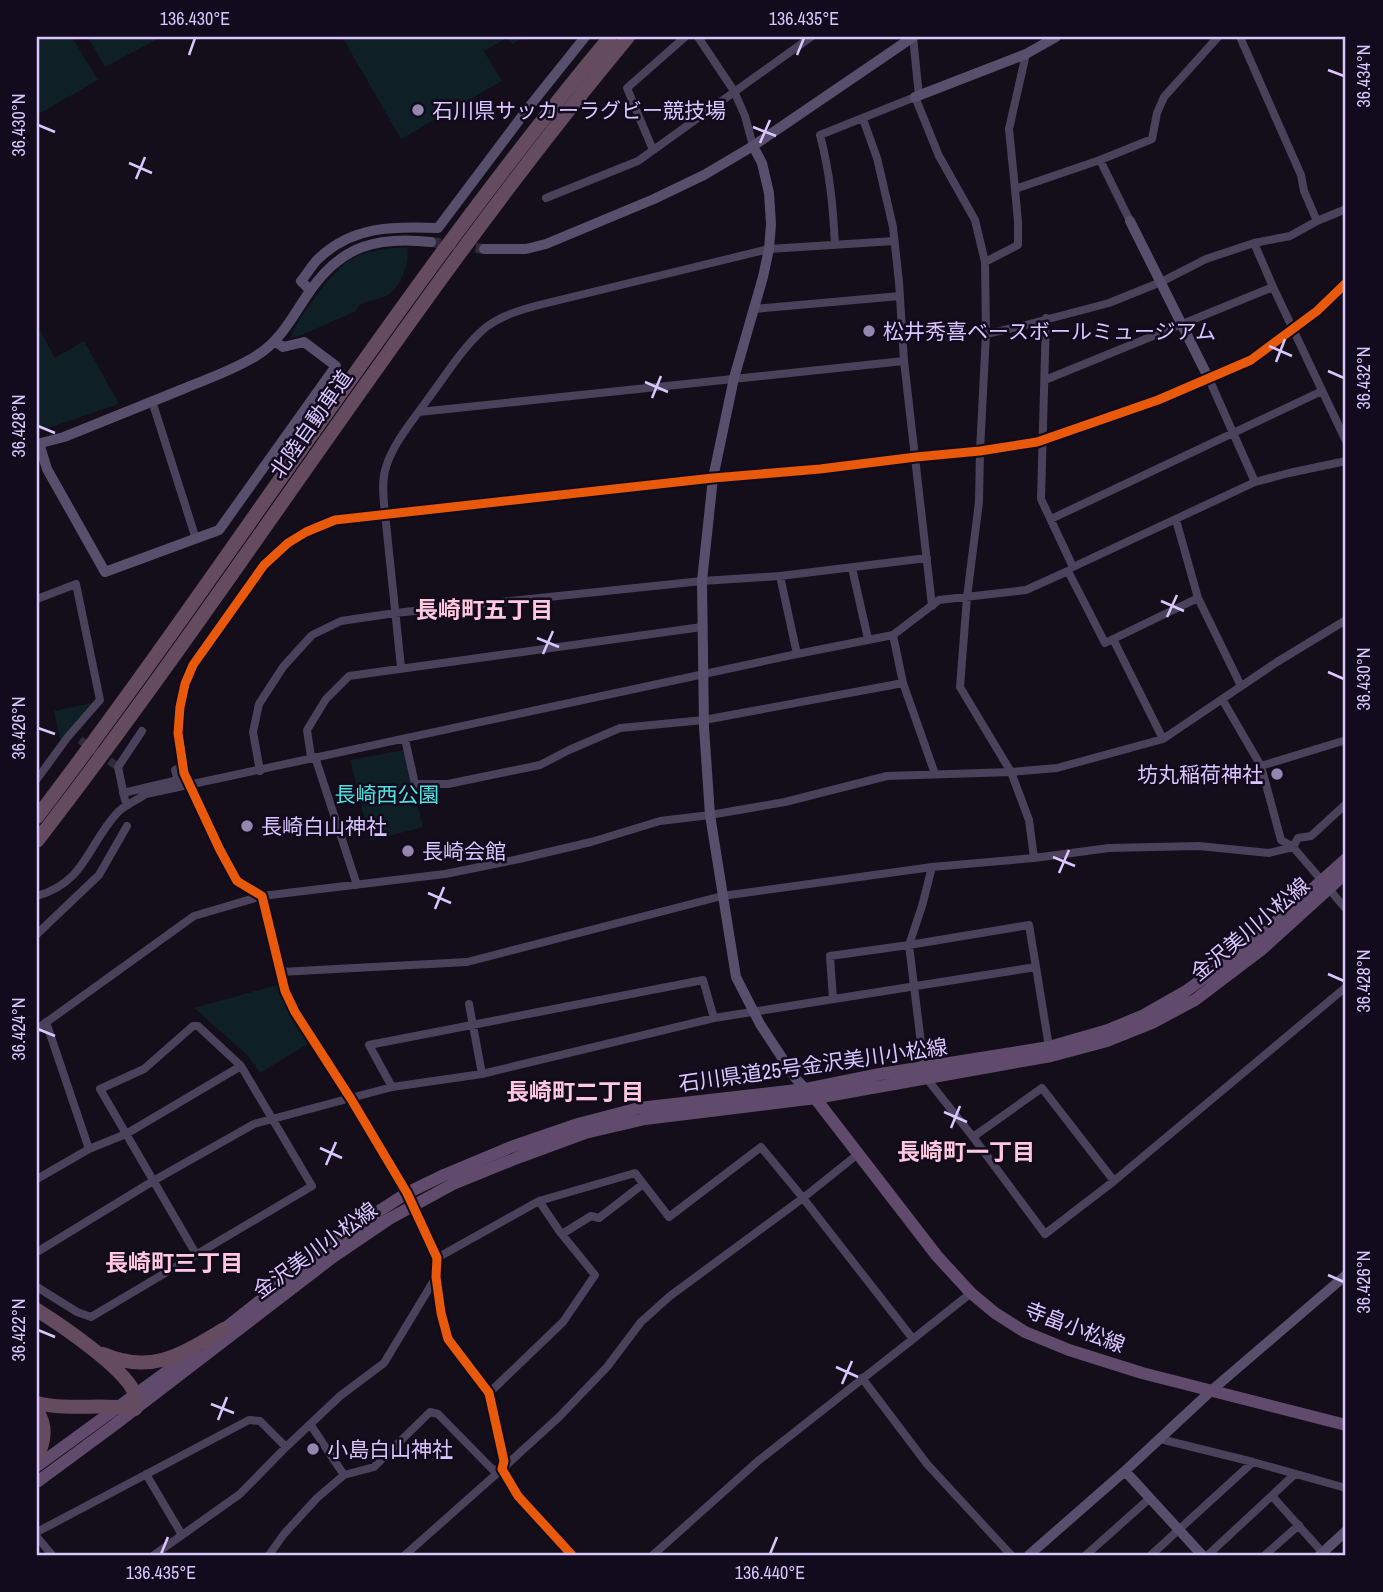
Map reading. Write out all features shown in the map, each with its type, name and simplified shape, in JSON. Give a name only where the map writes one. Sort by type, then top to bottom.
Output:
[{"type":"highway","name":"北陸自動車道","points":[[37,817],[465,222],[610,37]]},
{"type":"highway","name":"北陸自動車道","points":[[37,843],[477,230],[628,37]]},
{"type":"highway","points":[[37,810],[112,716]]},
{"type":"highway","points":[[37,1310],[86,1345],[122,1376],[135,1401],[120,1406],[80,1408],[37,1403]]},
{"type":"highway","points":[[86,1345],[120,1360],[152,1363],[176,1357],[224,1329]]},
{"type":"highway","points":[[37,1411],[44,1431],[37,1457]]},
{"type":"main road","name":"石川県道25号金沢美川小松線","points":[[135,1401],[320,1253],[379,1211],[410,1199],[444,1175],[511,1147],[578,1124],[639,1108],[811,1094],[880,1074],[925,1073],[1049,1047],[1108,1030],[1144,1015],[1186,991],[1250,946],[1275,921],[1325,885],[1346,859]]},
{"type":"main road","name":"金沢美川小松線","points":[[925,1073],[1051,1056],[1107,1041],[1152,1023],[1195,1000],[1261,950],[1325,885],[1346,873]]},
{"type":"main road","name":"寺畠小松線","points":[[811,1094],[936,1256],[971,1293],[995,1313],[1025,1332],[1069,1350],[1142,1373],[1346,1425]]},
{"type":"main road","name":"金沢美川小松線","points":[[37,1482],[135,1401],[410,1199]]},
{"type":"main road","points":[[37,1466],[120,1406]]},
{"type":"street","points":[[310,290],[301,281],[319,259],[344,240],[368,231],[400,226],[438,228],[585,37]]},
{"type":"street","points":[[653,150],[627,88],[685,37]]},
{"type":"street","points":[[698,37],[734,91],[745,116],[753,146],[762,163],[769,193],[771,224],[769,249],[734,379],[713,478],[702,581],[704,720],[710,815],[736,978],[760,1024],[796,1079],[811,1094]]},
{"type":"street","points":[[546,198],[638,161],[811,37]]},
{"type":"street","points":[[913,37],[917,96],[939,156],[975,220],[985,262],[986,334],[979,502],[967,597],[960,687],[1011,772],[1029,820],[1034,858]]},
{"type":"street","points":[[484,248],[526,249],[570,235],[704,175],[753,146],[913,37]]},
{"type":"street","points":[[835,245],[833,199],[820,135],[1026,54],[1056,37]]},
{"type":"street","points":[[1015,189],[1152,139],[1157,113],[1164,97],[1219,37]]},
{"type":"street","points":[[1240,37],[1301,175],[1304,191],[1317,221]]},
{"type":"street","points":[[985,262],[1018,246],[1009,129],[1026,54]]},
{"type":"street","points":[[863,118],[877,158],[894,242],[904,361],[932,606]]},
{"type":"street","points":[[1100,160],[1209,379],[1255,482]]},
{"type":"street","points":[[986,334],[1109,303],[1161,282],[1206,259],[1254,243],[1290,236],[1346,209]]},
{"type":"street","points":[[276,342],[283,347],[304,342],[336,366],[219,530],[105,572],[47,469],[38,444],[64,437],[238,366],[256,356],[276,342],[310,290],[329,268],[358,249],[391,240],[431,242]]},
{"type":"street","points":[[401,667],[385,515],[385,470],[396,445],[419,412],[465,348],[486,327],[510,314],[538,304],[769,249],[894,242]]},
{"type":"street","points":[[1254,243],[1346,441]]},
{"type":"street","points":[[572,1555],[518,1496],[502,1469],[504,1461],[489,1393],[448,1339],[436,1277],[437,1258],[410,1199],[351,1098],[295,1012],[285,991],[262,896],[237,881],[184,773],[178,733],[180,707],[193,665],[264,565],[288,543],[335,520],[713,478],[820,469],[980,451],[1042,441],[1158,400],[1251,360],[1317,311],[1346,283]]},
{"type":"street","points":[[1045,380],[1273,287]]},
{"type":"street","points":[[754,309],[900,296]]},
{"type":"street","points":[[1046,318],[1041,499],[1073,567],[1255,482],[1346,461]]},
{"type":"street","points":[[419,412],[904,361]]},
{"type":"street","points":[[1051,519],[1322,391]]},
{"type":"street","points":[[152,401],[197,538]]},
{"type":"street","points":[[1176,520],[1198,598],[1241,686]]},
{"type":"street","points":[[260,771],[253,732],[259,704],[283,667],[312,635],[341,621],[702,581],[780,576],[927,558]]},
{"type":"street","points":[[852,568],[868,639]]},
{"type":"street","points":[[37,896],[66,883],[120,810],[146,794],[893,635],[939,600],[1026,590],[1068,571],[1105,643],[1198,598]]},
{"type":"street","points":[[780,576],[797,654]]},
{"type":"street","points":[[37,599],[76,584],[100,700],[37,779]]},
{"type":"street","points":[[37,1029],[194,916],[262,896],[445,874],[591,842],[660,821],[785,802],[887,776],[1057,768],[1163,739],[1346,620]]},
{"type":"street","points":[[357,885],[313,757],[307,730],[326,699],[349,676],[702,627]]},
{"type":"street","points":[[893,635],[903,683],[935,774]]},
{"type":"street","points":[[1113,639],[1163,739]]},
{"type":"street","points":[[405,739],[415,784],[448,784],[540,765],[620,728],[704,720],[903,683]]},
{"type":"street","points":[[1222,699],[1261,766],[1281,840],[1293,847],[1346,909]]},
{"type":"street","points":[[128,805],[118,767],[142,732]]},
{"type":"street","points":[[71,733],[80,740]]},
{"type":"street","points":[[1261,766],[1346,740]]},
{"type":"street","points":[[123,793],[178,780],[175,770],[183,766]]},
{"type":"street","points":[[280,972],[467,962],[722,896],[932,867],[1109,848],[1199,846],[1269,853],[1293,847],[1298,838],[1311,836],[1346,804]]},
{"type":"street","points":[[37,933],[99,875],[127,826]]},
{"type":"street","points":[[932,867],[909,946],[925,1073],[1045,1234],[1114,1181],[1346,987]]},
{"type":"street","points":[[833,999],[830,956],[909,946],[1029,925],[1049,1047]]},
{"type":"street","points":[[37,1252],[153,1181],[254,1124],[391,1087],[482,1074],[714,1018],[1035,967]]},
{"type":"street","points":[[391,1087],[369,1045],[703,980],[714,1018]]},
{"type":"street","points":[[469,1004],[482,1074]]},
{"type":"street","points":[[46,1022],[89,1149]]},
{"type":"street","points":[[37,1287],[77,1312],[91,1317],[312,1186],[241,1066],[198,1026],[193,1026],[144,1069],[100,1089],[196,1254]]},
{"type":"street","points":[[37,1179],[89,1149],[126,1134],[241,1066]]},
{"type":"street","points":[[973,1137],[1042,1088],[1114,1181]]},
{"type":"street","points":[[437,1258],[538,1201],[635,1173],[669,1217],[761,1147],[913,1339]]},
{"type":"street","points":[[405,1555],[559,1417],[607,1367],[641,1322],[660,1305],[858,1154]]},
{"type":"street","points":[[562,1234],[591,1216],[598,1218],[643,1184]]},
{"type":"street","points":[[489,1393],[563,1322],[594,1275],[538,1201]]},
{"type":"street","points":[[1029,1555],[1212,1390],[1346,1275]]},
{"type":"street","points":[[154,1555],[240,1494],[340,1396],[384,1363],[436,1277]]},
{"type":"street","points":[[653,1555],[758,1461],[971,1293]]},
{"type":"street","points":[[862,1378],[927,1464],[1011,1555]]},
{"type":"street","points":[[269,1555],[317,1498],[344,1475],[374,1467],[430,1412],[438,1414],[493,1470],[502,1469]]},
{"type":"street","points":[[52,1555],[37,1534],[248,1420],[260,1421],[286,1447]]},
{"type":"street","points":[[310,1424],[344,1475]]},
{"type":"street","points":[[1160,1439],[1346,1488]]},
{"type":"street","points":[[1151,1555],[1253,1462]]},
{"type":"street","points":[[1125,1471],[1202,1555]]},
{"type":"street","points":[[146,1474],[182,1535]]},
{"type":"street","points":[[1208,1555],[1296,1474]]},
{"type":"street","points":[[1272,1496],[1322,1554],[1346,1531]]},
{"type":"street","points":[[1086,1555],[1150,1498]]},
{"type":"street","points":[[1265,1555],[1298,1525]]},
{"type":"green space","points":[[37,37],[72,37],[98,80],[37,115]]},
{"type":"green space","points":[[88,37],[161,37],[105,67]]},
{"type":"green space","name":"石川県サッカーラグビー競技場","points":[[342,37],[525,37],[512,44],[507,38],[484,51],[502,81],[401,139]]},
{"type":"green space","points":[[392,248],[408,248],[403,274],[393,291],[360,304],[356,311],[290,338],[316,296],[343,266],[360,255]]},
{"type":"green space","points":[[37,325],[55,358],[84,341],[119,404],[37,432]]},
{"type":"green space","points":[[96,702],[61,743],[54,711]]},
{"type":"green space","name":"長崎西公園","points":[[404,750],[423,827],[370,841],[350,760]]},
{"type":"green space","points":[[277,985],[309,1043],[260,1073],[246,1054],[194,1008]]},
{"type":"tunnel","points":[[431,242],[484,249]]},
{"type":"tunnel","points":[[80,740],[118,767]]},
{"type":"cycle path","points":[[572,1555],[518,1496],[502,1469],[504,1461],[489,1393],[448,1339],[436,1277],[437,1258],[407,1193],[295,1012],[285,991],[262,896],[237,881],[184,773],[178,733],[180,707],[193,665],[264,565],[288,543],[335,520],[713,478],[820,469],[1037,442],[1158,400],[1251,360],[1317,311],[1346,283]]},
{"type":"place","name":"石川県サッカーラグビー競技場","points":[[418,110]]},
{"type":"place","name":"松井秀喜ベースボールミュージアム","points":[[869,331]]},
{"type":"place","name":"坊丸稲荷神社","points":[[1277,774]]},
{"type":"place","name":"長崎白山神社","points":[[247,826]]},
{"type":"place","name":"長崎会館","points":[[408,851]]},
{"type":"place","name":"小島白山神社","points":[[313,1449]]},
{"type":"district","name":"長崎町五丁目","points":[[484,609]]},
{"type":"district","name":"長崎町二丁目","points":[[575,1091]]},
{"type":"district","name":"長崎町一丁目","points":[[966,1151]]},
{"type":"district","name":"長崎町三丁目","points":[[174,1262]]}]
